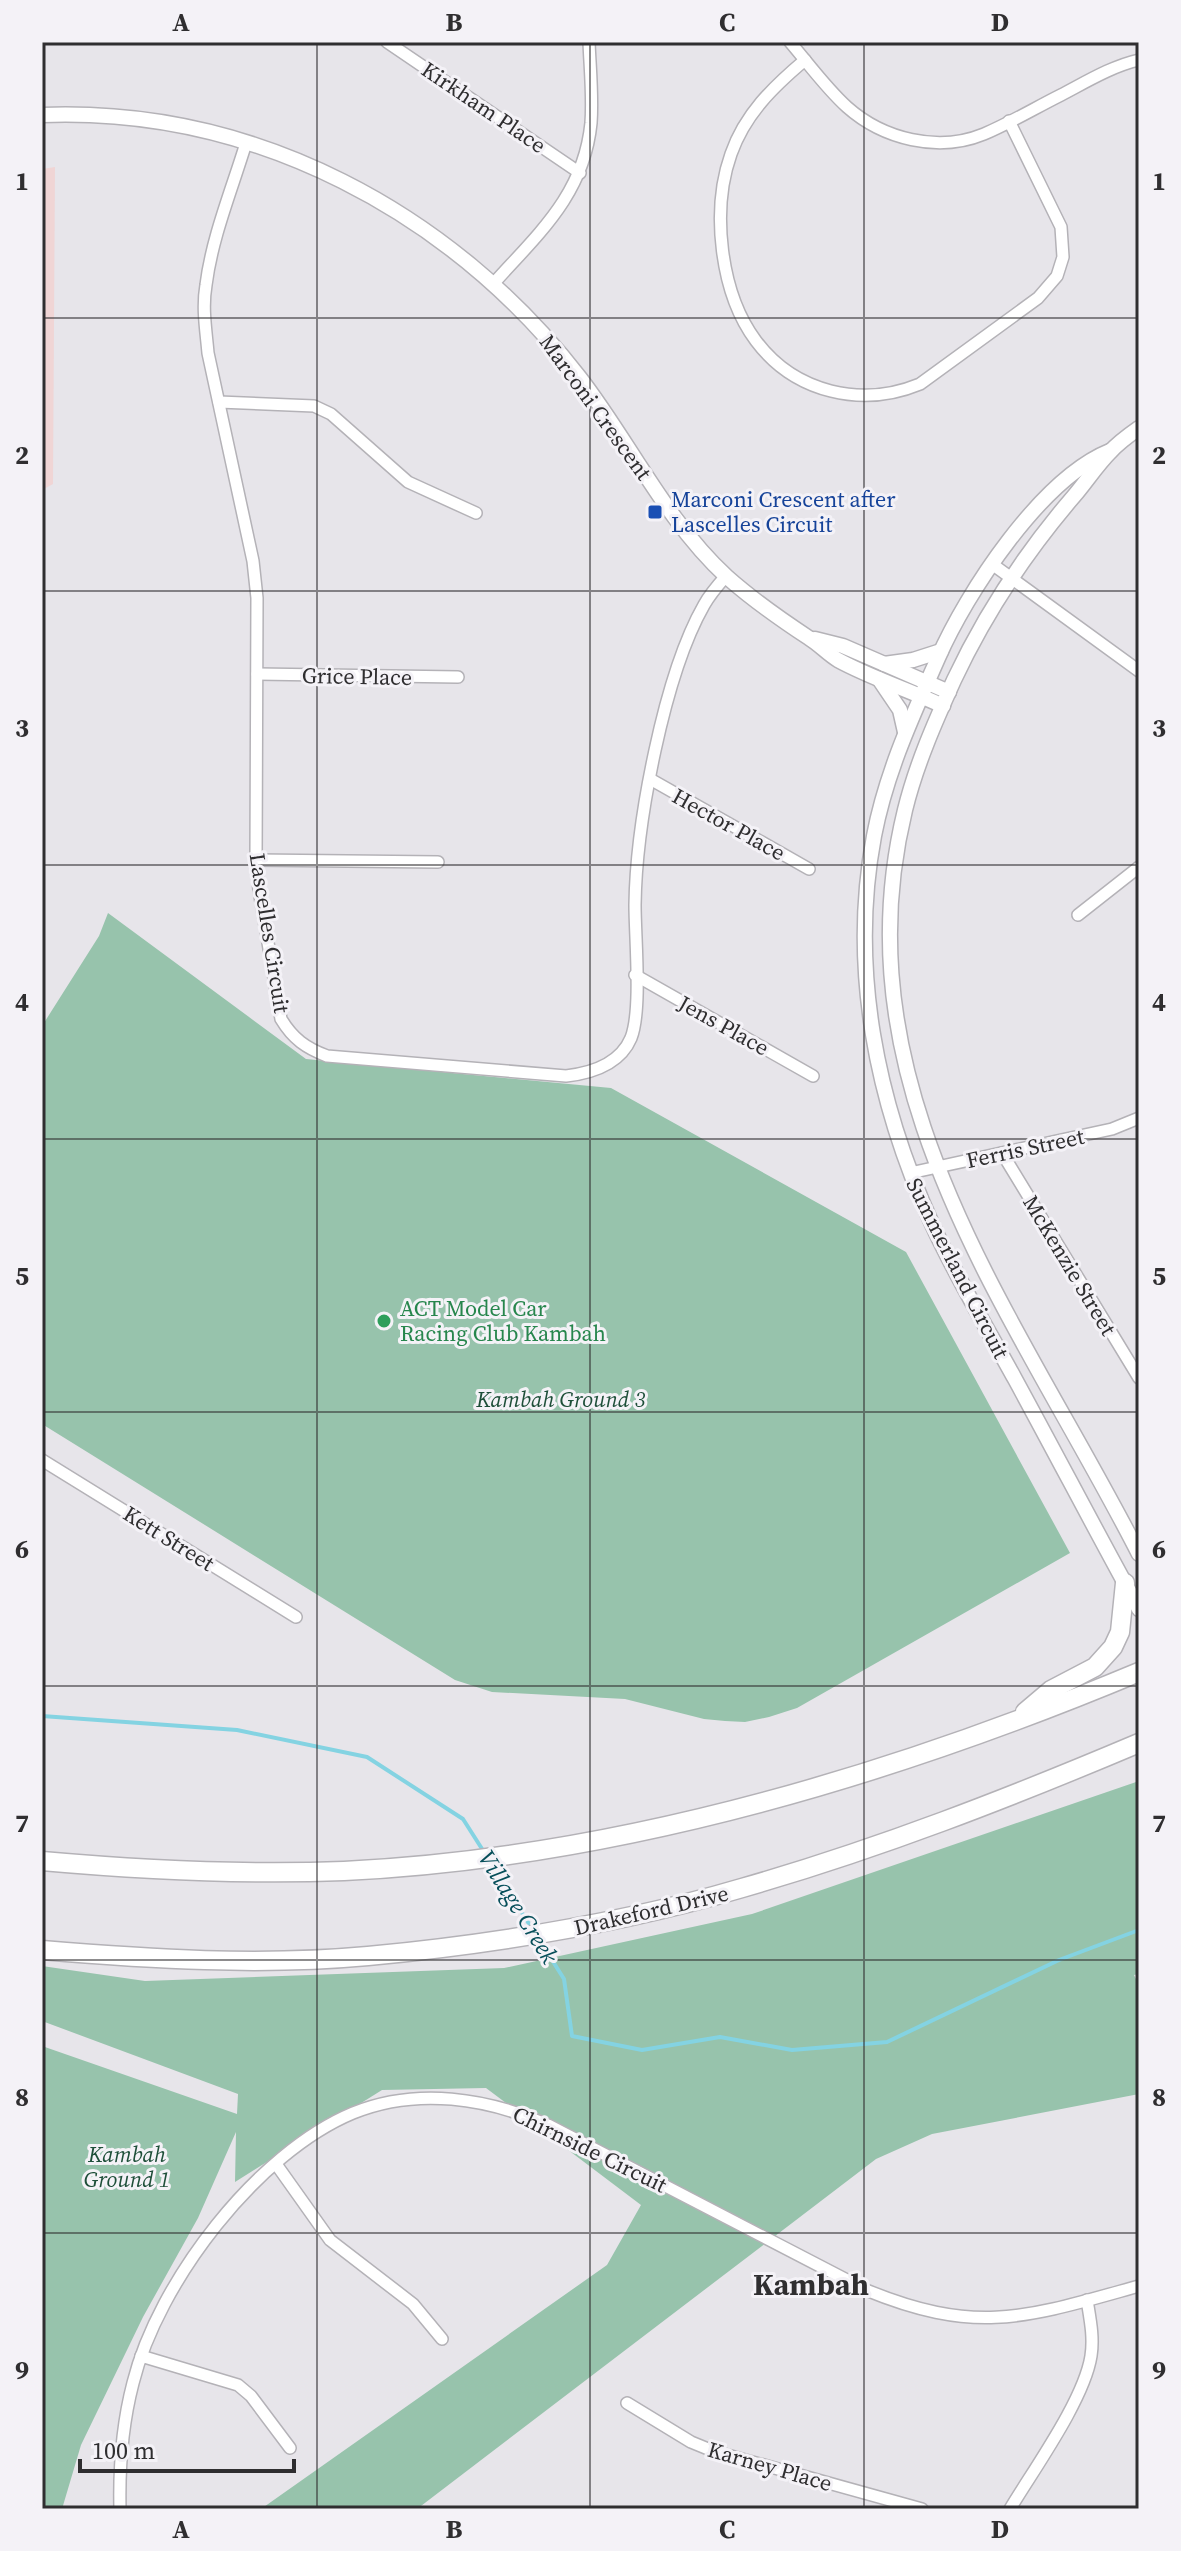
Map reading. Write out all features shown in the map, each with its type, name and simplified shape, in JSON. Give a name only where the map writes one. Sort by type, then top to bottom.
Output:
[{"type":"highway","points":[[1014,1722],[1051,1690],[1086,1673],[1105,1658],[1120,1632],[1125,1583]]},
{"type":"highway","points":[[42,1861],[155,1871],[253,1873],[345,1871],[518,1854],[625,1835],[735,1808],[893,1763],[1014,1722],[1139,1672]]},
{"type":"highway","name":"Drakeford Drive","points":[[42,1950],[147,1958],[253,1960],[366,1956],[503,1940],[584,1926],[740,1889],[836,1859],[1001,1800],[1139,1743]]},
{"type":"highway","points":[[1104,1758],[1139,1755]]},
{"type":"street","name":"Kirkham Place","points":[[387,42],[580,173]]},
{"type":"street","points":[[494,283],[550,222],[567,199],[580,173],[588,146],[591,119],[589,42]]},
{"type":"street","points":[[790,42],[846,106],[893,135],[920,142],[959,142],[983,134],[1111,70],[1139,60]]},
{"type":"street","points":[[805,60],[778,83],[756,108],[737,141],[727,167],[721,200],[721,235],[726,270],[754,339],[783,368],[820,388],[846,395],[872,397],[897,393],[920,384],[1038,298],[1057,276],[1063,257],[1061,227],[1009,121]]},
{"type":"street","name":"Marconi Crescent","points":[[42,115],[148,121],[246,143],[311,166],[372,196],[452,248],[494,283],[549,340],[582,380],[683,528],[726,576],[780,620],[837,659],[880,670],[946,699]]},
{"type":"street","name":"Lascelles Circuit","points":[[246,143],[212,255],[205,286],[204,319],[253,561],[257,598],[256,860],[259,890],[281,1019],[303,1045],[327,1056],[566,1076],[587,1073],[614,1060],[631,1037],[636,1019],[635,900],[650,779],[669,698],[686,645],[702,607],[726,576]]},
{"type":"street","points":[[219,402],[314,406],[331,414],[408,482],[476,513]]},
{"type":"street","name":"Summerland Circuit","points":[[1139,428],[1110,451],[1041,535],[1010,577],[973,639],[925,747],[904,812],[894,869],[890,928],[892,987],[900,1047],[915,1107],[936,1167],[971,1243],[1139,1554]]},
{"type":"street","name":"Summerland Circuit","points":[[1110,451],[1075,470],[1038,508],[992,564],[951,629],[905,732],[887,783],[874,836],[867,890],[865,946],[868,1002],[877,1063],[910,1173],[947,1254],[1139,1609]]},
{"type":"street","points":[[992,564],[1139,671]]},
{"type":"street","points":[[905,732],[880,670],[941,651]]},
{"type":"street","name":"Grice Place","points":[[257,674],[458,677]]},
{"type":"street","name":"Hector Place","points":[[650,779],[809,869]]},
{"type":"street","points":[[256,860],[438,862]]},
{"type":"street","points":[[1078,915],[1139,867]]},
{"type":"street","name":"Jens Place","points":[[635,975],[813,1076]]},
{"type":"street","name":"Ferris Street","points":[[910,1173],[1112,1129],[1139,1118]]},
{"type":"street","name":"McKenzie Street","points":[[1002,1153],[1139,1378]]},
{"type":"street","name":"Kett Street","points":[[42,1460],[296,1617]]},
{"type":"street","name":"Chirnside Circuit","points":[[120,2509],[119,2466],[125,2420],[141,2356],[169,2294],[208,2235],[240,2198],[276,2164],[324,2127],[362,2110],[413,2100],[477,2101],[514,2110],[866,2290],[900,2304],[935,2313],[988,2319],[1039,2313],[1139,2286]]},
{"type":"street","points":[[276,2164],[330,2240],[413,2304],[442,2339]]},
{"type":"street","points":[[1010,2509],[1085,2380],[1091,2356],[1092,2330],[1087,2300]]},
{"type":"street","points":[[141,2356],[238,2385],[251,2396],[290,2448]]},
{"type":"street","name":"Karney Place","points":[[627,2403],[691,2442],[713,2451],[922,2509]]},
{"type":"shaded area","points":[[55,167],[53,484],[42,490],[42,169]]},
{"type":"green space","name":"Kambah Ground 3","points":[[108,913],[306,1059],[611,1088],[906,1252],[1070,1553],[797,1708],[745,1722],[704,1719],[625,1699],[492,1692],[455,1680],[42,1424],[42,1026],[99,936]]},
{"type":"green space","name":"Kambah Ground 1","points":[[1139,1781],[1139,1974],[1134,1975],[1139,1985],[1139,2094],[932,2134],[876,2159],[417,2509],[261,2509],[607,2265],[641,2205],[486,2088],[382,2090],[235,2182],[236,2132],[198,2218],[143,2317],[81,2445],[62,2509],[42,2509],[42,2046],[237,2114],[238,2094],[42,2021],[42,1966],[145,1981],[504,1968],[752,1914]]},
{"type":"waterway","name":"Village Creek","points":[[42,1716],[237,1730],[367,1757],[463,1819],[484,1852]]},
{"type":"waterway","name":"Village Creek","points":[[490,1863],[533,1930]]},
{"type":"waterway","name":"Village Creek","points":[[540,1941],[564,1979],[572,2036],[642,2050],[720,2037],[792,2050],[887,2042],[1059,1960],[1139,1930]]},
{"type":"place","name":"Marconi Crescent after Lascelles Circuit","points":[[655,512]]},
{"type":"place","name":"ACT Model Car Racing Club Kambah","points":[[384,1321]]},
{"type":"district","name":"Kambah","points":[[811,2285]]}]
